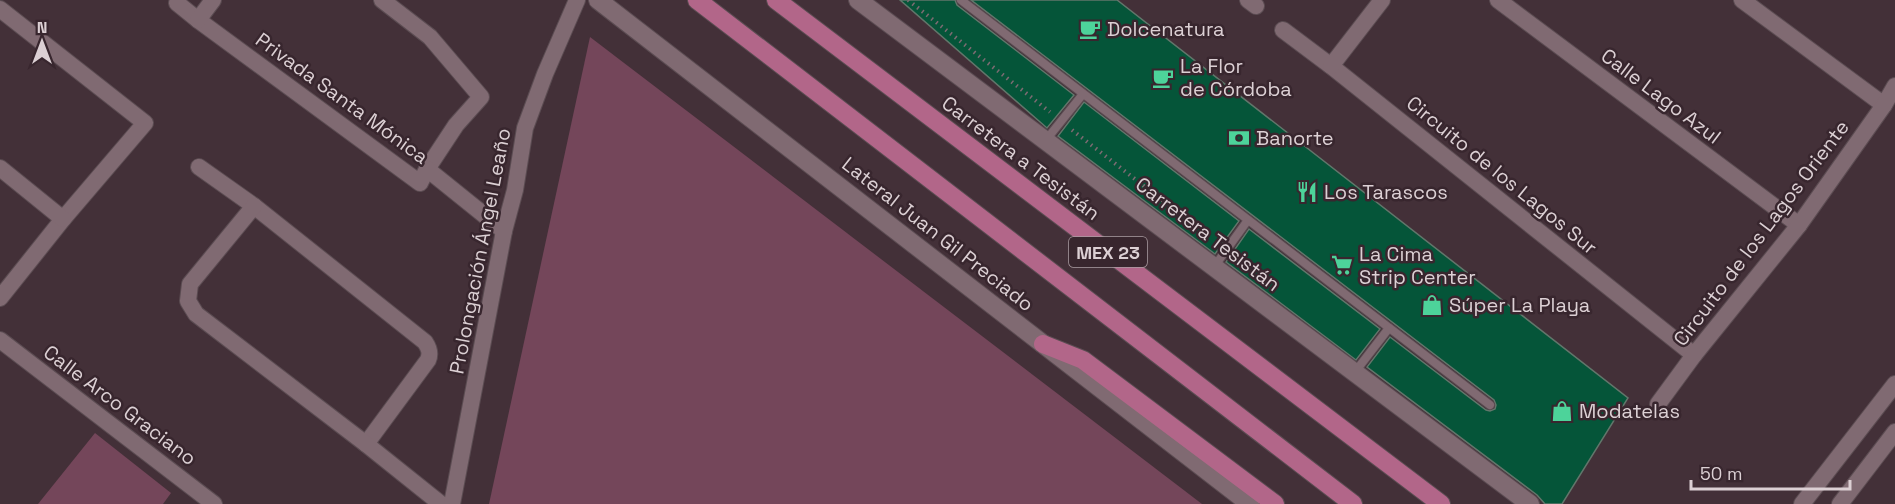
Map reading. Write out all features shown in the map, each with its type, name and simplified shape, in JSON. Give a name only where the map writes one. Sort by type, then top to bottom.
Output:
[{"type":"main road","name":"Lateral Juan Gil Preciado","points":[[598,0],[1250,504]]},
{"type":"main road","name":"MEX 23","points":[[697,0],[1353,504]]},
{"type":"main road","name":"Carretera a Tesistán","points":[[776,0],[1441,504]]},
{"type":"main road","name":"Carretera Tesistán","points":[[858,0],[1530,504]]},
{"type":"main road","points":[[1043,344],[1083,360],[1275,504]]},
{"type":"street","points":[[198,20],[213,0]]},
{"type":"street","name":"Prolongación Ángel Leaño","points":[[382,0],[430,37],[481,97],[456,125],[428,169]]},
{"type":"street","name":"Prolongación Ángel Leaño","points":[[452,504],[504,231],[515,190],[525,128],[574,6],[588,0]]},
{"type":"street","points":[[1331,66],[1382,0]]},
{"type":"street","name":"Calle Lago Azul","points":[[1498,0],[1799,225]]},
{"type":"street","points":[[1742,0],[1884,105]]},
{"type":"street","name":"Privada Santa Mónica","points":[[177,3],[420,183],[428,169],[504,231]]},
{"type":"street","points":[[0,9],[145,123],[63,219],[0,298]]},
{"type":"street","name":"Circuito de los Lagos Sur","points":[[1283,30],[1694,355]]},
{"type":"street","name":"Circuito de los Lagos Oriente","points":[[1658,404],[1694,355],[1799,225],[1895,86]]},
{"type":"street","points":[[199,166],[254,206],[425,342],[430,351],[428,360],[366,444]]},
{"type":"street","points":[[0,168],[63,219]]},
{"type":"street","points":[[254,206],[190,284],[188,301],[196,314],[441,504]]},
{"type":"street","name":"Calle Arco Graciano","points":[[0,340],[214,504]]},
{"type":"street","points":[[1802,504],[1895,384]]},
{"type":"street","points":[[1840,504],[1895,432]]},
{"type":"lane","points":[[961,0],[1490,405]]},
{"type":"lane","points":[[1046,140],[1083,93]]},
{"type":"lane","points":[[1214,267],[1248,220]]},
{"type":"lane","points":[[1355,372],[1389,328]]},
{"type":"shaded area","points":[[590,37],[1202,504],[489,504]]},
{"type":"shaded area","points":[[95,433],[171,493],[163,504],[38,504]]},
{"type":"building","points":[[900,0],[955,0],[957,5],[1074,95],[1047,128]]},
{"type":"building","name":"La Cima Strip Center","points":[[971,0],[1117,0],[1628,398],[1562,504],[1545,504],[1537,495],[1367,367],[1390,337],[1486,410],[1495,409],[1494,400]]},
{"type":"building","points":[[1084,102],[1239,221],[1215,254],[1058,136]]},
{"type":"building","points":[[1249,229],[1380,329],[1356,360],[1226,262]]},
{"type":"place","name":"Dolcenatura","points":[[1090,29]]},
{"type":"place","name":"La Flor de Córdoba","points":[[1163,78]]},
{"type":"place","name":"Banorte","points":[[1239,138]]},
{"type":"place","name":"Los Tarascos","points":[[1307,192]]},
{"type":"place","name":"La Cima Strip Center","points":[[1342,265]]},
{"type":"place","name":"Súper La Playa","points":[[1432,305]]},
{"type":"place","name":"Modatelas","points":[[1562,411]]}]
